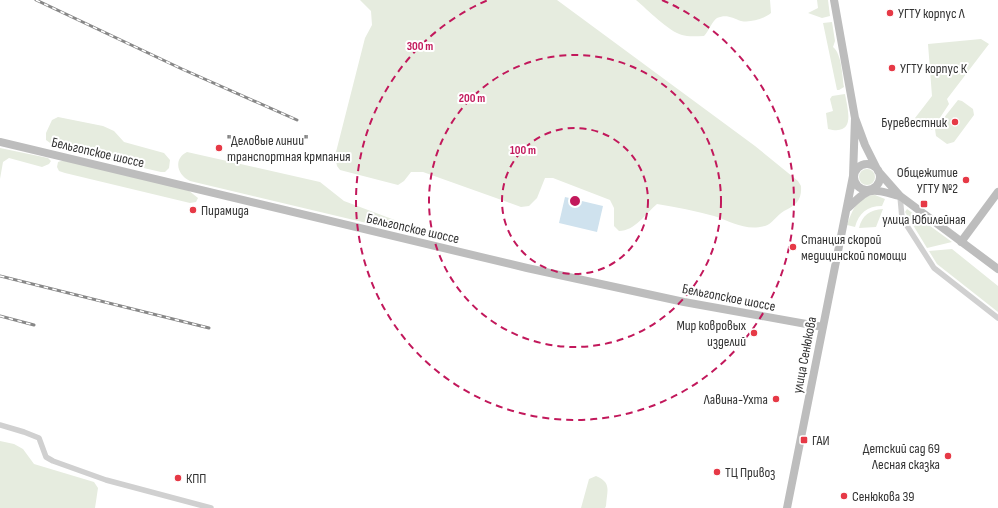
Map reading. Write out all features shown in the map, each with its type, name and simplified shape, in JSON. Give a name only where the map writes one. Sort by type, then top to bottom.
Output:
[{"type":"street","name":"улица Сенюкова","points":[[834,0],[856,118],[865,145],[878,171],[900,196]]},
{"type":"street","name":"улица Сенюкова","points":[[787,508],[848,208],[853,176],[856,118]]},
{"type":"street","name":"Бельгопское шоссе","points":[[0,142],[527,268],[684,302],[823,327]]},
{"type":"street","points":[[848,208],[862,194],[869,190],[878,184],[880,180],[878,171],[872,165],[864,164],[857,168],[853,176],[858,187],[869,190],[900,196],[998,269]]},
{"type":"street","points":[[961,242],[998,192]]},
{"type":"street","points":[[900,196],[902,218],[934,268],[998,318]]},
{"type":"street","points":[[0,425],[39,438],[46,457],[53,461],[106,480],[211,508]]},
{"type":"shaded area","points":[[360,0],[557,0],[755,146],[798,181],[801,186],[799,198],[792,207],[781,213],[765,226],[745,227],[707,214],[657,204],[635,225],[619,231],[614,226],[614,208],[610,200],[553,178],[545,178],[537,198],[529,206],[521,207],[423,172],[411,172],[404,181],[398,185],[340,170],[337,166],[335,156],[365,38],[372,25],[371,11]]},
{"type":"shaded area","points":[[636,0],[770,0],[771,13],[761,19],[753,21],[741,21],[727,16],[717,18],[704,36],[687,36],[676,33],[658,20]]},
{"type":"shaded area","points":[[817,0],[828,0],[830,16],[822,18],[808,13],[818,8]]},
{"type":"shaded area","points":[[832,22],[835,41],[833,47],[836,50],[840,60],[844,87],[839,90],[837,90],[823,23]]},
{"type":"shaded area","points":[[981,39],[989,44],[947,99],[949,104],[932,130],[915,118],[932,96],[928,44]]},
{"type":"shaded area","points":[[845,94],[848,108],[848,120],[846,125],[843,129],[828,129],[826,113],[833,111],[830,99],[832,96]]},
{"type":"shaded area","name":"Буревестник","points":[[958,100],[962,101],[973,109],[974,115],[954,142],[947,144],[936,136],[935,129]]},
{"type":"shaded area","points":[[58,117],[103,126],[114,131],[124,142],[164,153],[170,160],[169,168],[165,172],[161,172],[57,148],[46,140],[46,133],[52,120]]},
{"type":"shaded area","points":[[0,148],[48,158],[51,161],[49,164],[42,167],[9,158],[3,162],[0,179]]},
{"type":"shaded area","points":[[187,152],[320,182],[344,201],[416,228],[417,235],[190,181],[182,175],[178,167],[180,159]]},
{"type":"shaded area","points":[[64,160],[188,190],[198,198],[196,202],[190,203],[65,173],[59,171],[57,167],[58,162]]},
{"type":"shaded area","points":[[867,169],[873,171],[875,177],[873,183],[867,185],[861,183],[859,177],[861,171]]},
{"type":"shaded area","points":[[875,195],[885,199],[882,206],[872,207],[864,211],[855,227],[847,225],[856,205],[864,198]]},
{"type":"shaded area","points":[[883,209],[876,227],[859,228],[860,223],[867,214]]},
{"type":"shaded area","points":[[907,209],[952,242],[927,248],[905,212]]},
{"type":"shaded area","points":[[952,249],[998,286],[998,312],[937,264],[929,251]]},
{"type":"shaded area","points":[[0,441],[14,444],[23,449],[34,464],[94,482],[98,488],[95,508],[0,508]]},
{"type":"shaded area","points":[[596,476],[606,484],[606,506],[605,508],[581,508],[589,479]]},
{"type":"water","points":[[565,197],[603,206],[597,232],[559,223]]},
{"type":"railway","points":[[36,0],[182,69],[297,120]]},
{"type":"railway","points":[[0,276],[209,328]]},
{"type":"railway","points":[[0,316],[34,325]]},
{"type":"place","name":"УГТУ корпус Л","points":[[890,13]]},
{"type":"place","name":"УГТУ корпус К","points":[[892,68]]},
{"type":"place","name":"Буревестник","points":[[955,122]]},
{"type":"place","name":"\"Деловые линии\" транспортная крмпания","points":[[219,148]]},
{"type":"place","name":"Общежитие УГТУ №2","points":[[966,180]]},
{"type":"place","name":"улица Юбилейная","points":[[924,204]]},
{"type":"place","name":"Пирамида","points":[[193,210]]},
{"type":"place","name":"Станция скорой медицинской помощи","points":[[793,247]]},
{"type":"place","name":"Мир ковровых изделий","points":[[754,333]]},
{"type":"place","name":"Лавина-Ухта","points":[[776,399]]},
{"type":"place","name":"ГАИ","points":[[804,440]]},
{"type":"place","name":"Детский сад 69 Лесная сказка","points":[[948,456]]},
{"type":"place","name":"ТЦ Привоз","points":[[717,472]]},
{"type":"place","name":"КПП","points":[[178,478]]},
{"type":"place","name":"Сенюкова 39","points":[[844,496]]}]
